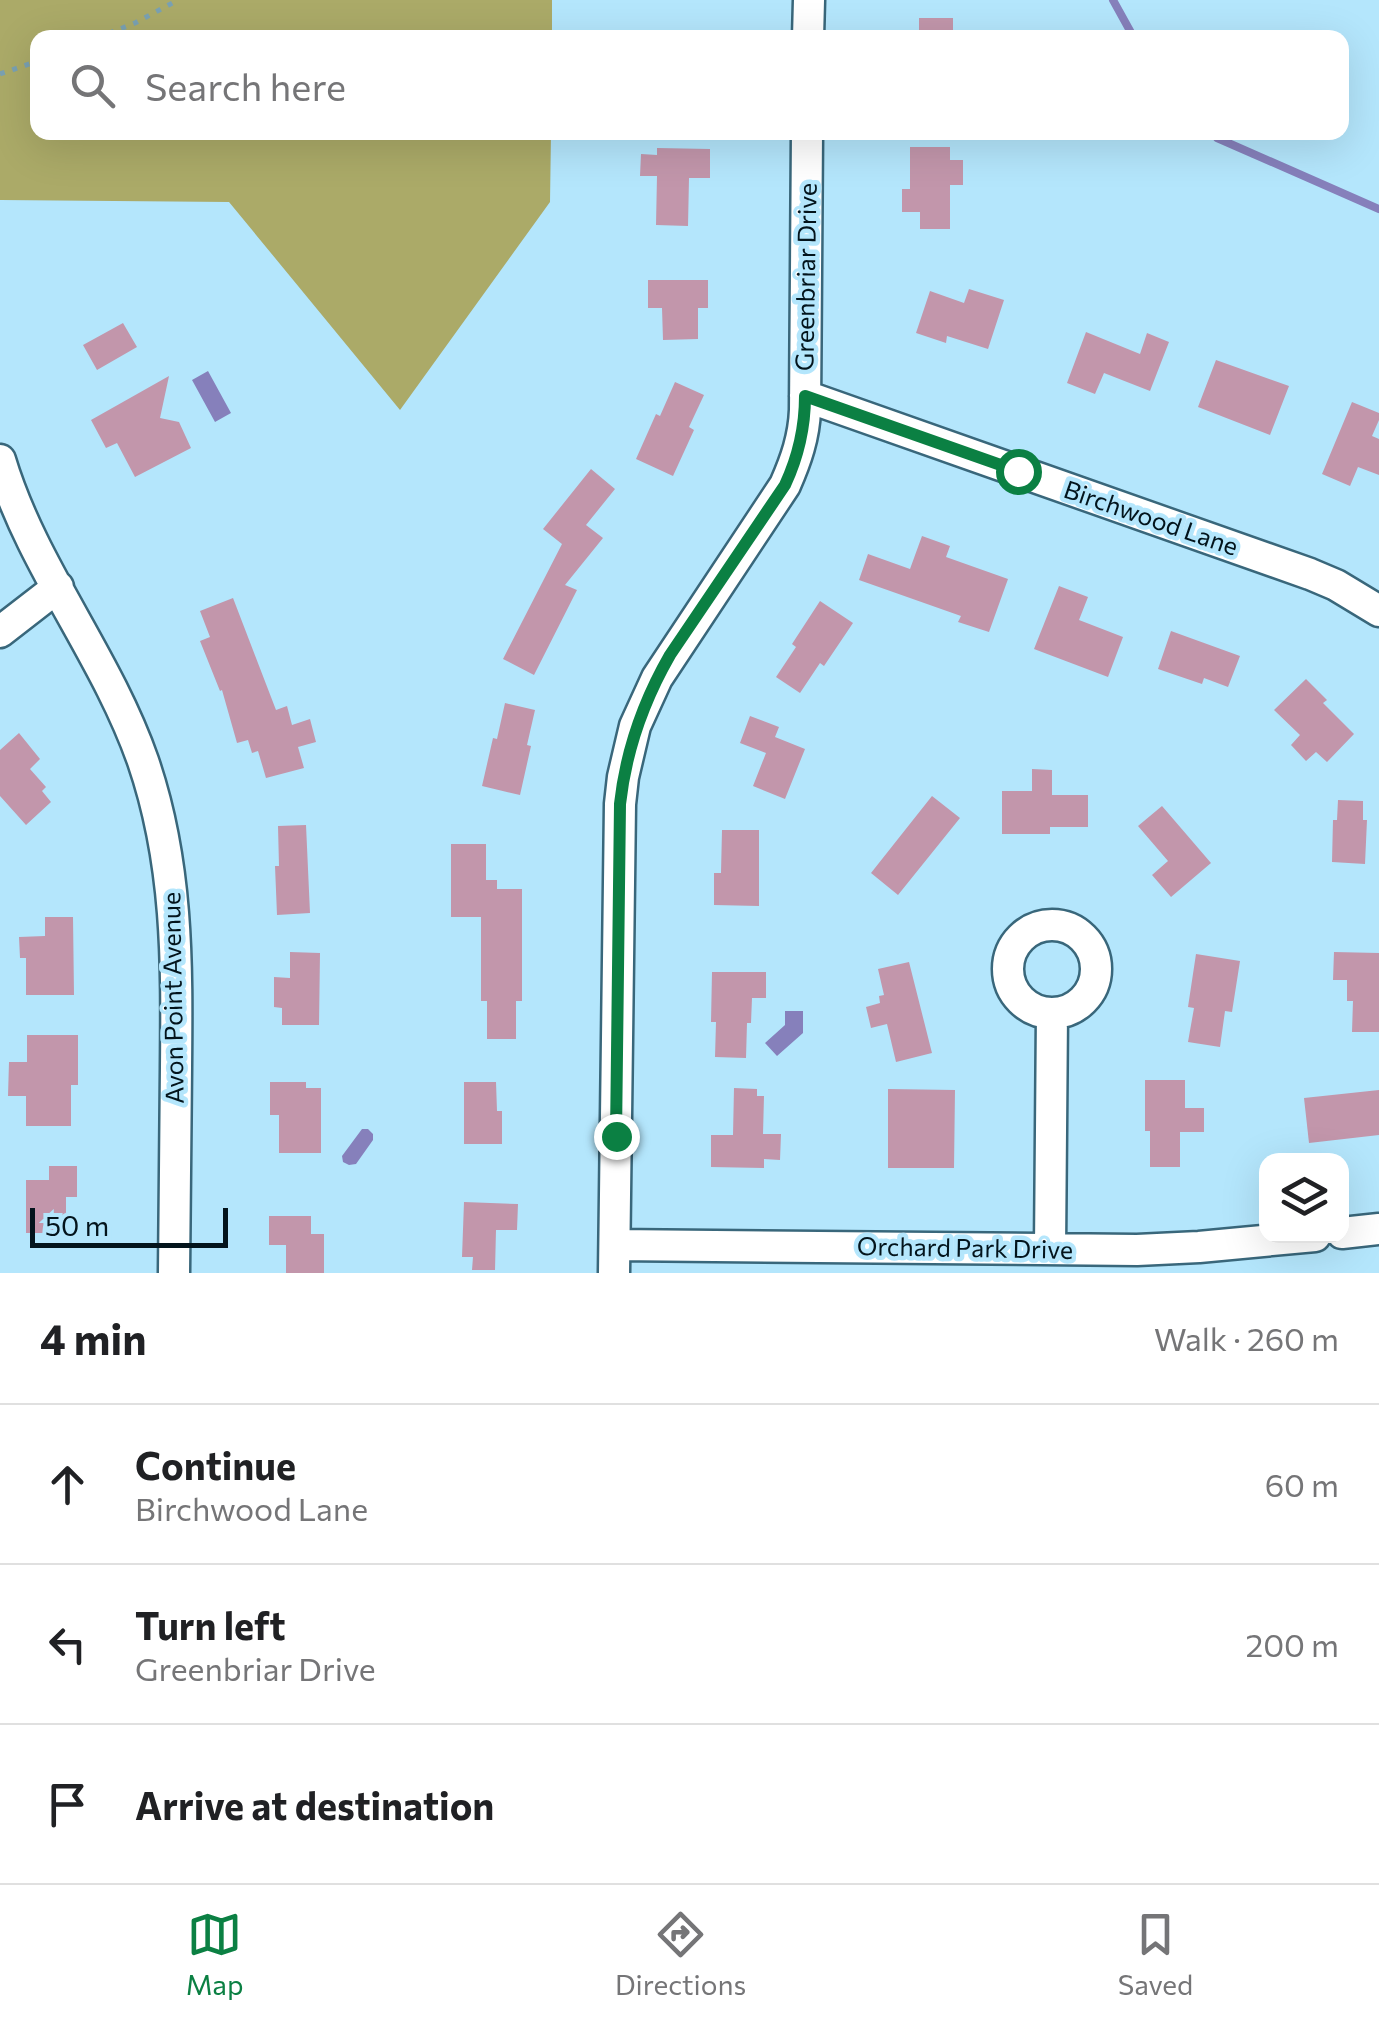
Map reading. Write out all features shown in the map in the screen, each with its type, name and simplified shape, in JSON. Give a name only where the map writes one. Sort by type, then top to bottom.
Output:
[{"type":"street","points":[[808,30],[809,0]]},
{"type":"street","name":"Greenbriar Drive","points":[[614,1259],[623,777],[636,726],[657,678],[785,485],[796,461],[804,430],[808,140]]},
{"type":"street","name":"Birchwood Lane","points":[[805,396],[1310,574],[1379,610]]},
{"type":"street","name":"Avon Point Avenue","points":[[0,460],[20,516],[122,710],[158,810],[169,863],[177,968],[174,1273]]},
{"type":"street","points":[[0,632],[58,588]]},
{"type":"street","points":[[1050,1249],[1052,1013]]},
{"type":"street","points":[[1349,1232],[1379,1229]]},
{"type":"street","name":"Orchard Park Drive","points":[[614,1259],[1136,1250],[1259,1241]]},
{"type":"path","points":[[117,30],[178,0]]},
{"type":"path","points":[[0,74],[30,64]]},
{"type":"shaded area","points":[[0,0],[552,0],[552,30],[30,30],[30,140],[551,140],[550,202],[400,410],[229,202],[0,200]]},
{"type":"shaded area","points":[[208,371],[231,413],[215,422],[192,380]]},
{"type":"shaded area","points":[[785,1011],[803,1011],[803,1033],[777,1056],[765,1043],[785,1025]]},
{"type":"shaded area","points":[[362,1129],[373,1134],[373,1140],[356,1164],[349,1165],[342,1156]]},
{"type":"building","points":[[919,18],[953,18],[953,30],[919,30]]},
{"type":"building","points":[[910,147],[950,147],[950,160],[963,160],[963,185],[950,185],[950,229],[920,229],[920,212],[902,212],[902,189],[910,189]]},
{"type":"building","points":[[657,148],[710,149],[710,178],[689,178],[688,226],[656,225],[657,176],[640,176],[641,154],[657,155]]},
{"type":"building","points":[[648,280],[708,280],[708,308],[698,308],[698,339],[663,340],[662,308],[648,308]]},
{"type":"building","points":[[969,289],[1004,300],[988,349],[947,336],[946,343],[916,333],[930,291],[964,303]]},
{"type":"building","points":[[123,323],[137,347],[97,370],[83,345]]},
{"type":"building","points":[[1086,332],[1140,354],[1147,333],[1169,342],[1150,391],[1104,373],[1095,394],[1067,383]]},
{"type":"building","points":[[1216,360],[1289,386],[1270,435],[1198,407]]},
{"type":"building","points":[[169,376],[160,418],[179,422],[191,448],[135,477],[117,443],[106,448],[91,420]]},
{"type":"building","points":[[675,382],[704,395],[689,427],[694,430],[673,476],[636,459]]},
{"type":"building","points":[[1352,402],[1379,413],[1372,436],[1379,439],[1379,475],[1358,467],[1350,486],[1322,474]]},
{"type":"building","points":[[591,469],[615,489],[586,525],[603,538],[565,585],[577,590],[534,675],[503,659],[562,544],[543,529]]},
{"type":"building","points":[[922,536],[950,546],[946,557],[1008,579],[989,632],[958,622],[961,616],[859,580],[868,554],[910,569]]},
{"type":"building","points":[[1059,586],[1088,597],[1079,620],[1123,637],[1108,677],[1034,649]]},
{"type":"building","points":[[233,598],[276,710],[287,706],[292,725],[310,719],[316,742],[298,747],[304,768],[266,778],[258,751],[252,753],[248,740],[237,743],[222,690],[200,641],[210,637],[200,611]]},
{"type":"building","points":[[820,601],[853,623],[800,693],[776,677]]},
{"type":"building","points":[[1171,631],[1240,656],[1228,687],[1204,678],[1202,684],[1158,669]]},
{"type":"building","points":[[1306,679],[1354,734],[1327,762],[1316,752],[1306,761],[1291,745],[1300,735],[1274,710]]},
{"type":"building","points":[[505,703],[535,710],[520,795],[482,786]]},
{"type":"building","points":[[750,716],[779,727],[775,737],[805,749],[785,799],[753,786],[766,753],[740,743]]},
{"type":"building","points":[[19,733],[40,759],[30,769],[46,787],[42,791],[51,802],[26,825],[0,796],[0,750]]},
{"type":"building","points":[[1032,769],[1052,770],[1052,795],[1088,795],[1088,827],[1050,827],[1050,834],[1002,834],[1002,791],[1032,791]]},
{"type":"building","points":[[932,796],[960,818],[898,895],[871,873]]},
{"type":"building","points":[[1338,800],[1363,801],[1363,820],[1367,820],[1365,864],[1332,862],[1333,820],[1337,820]]},
{"type":"building","points":[[1162,806],[1211,863],[1171,897],[1152,875],[1168,861],[1138,826]]},
{"type":"building","points":[[306,825],[310,913],[277,915],[278,826]]},
{"type":"building","points":[[722,830],[759,830],[759,906],[714,905],[714,873],[721,873]]},
{"type":"building","points":[[451,844],[486,844],[486,880],[497,880],[497,889],[522,889],[522,1001],[516,1001],[516,1039],[487,1039],[487,1001],[481,1001],[481,917],[451,917]]},
{"type":"building","points":[[45,917],[73,917],[74,995],[26,995],[26,958],[20,958],[19,937],[45,936]]},
{"type":"building","points":[[290,952],[320,953],[319,1025],[282,1025],[282,1008],[274,1007],[274,977],[290,978]]},
{"type":"building","points":[[1334,952],[1379,953],[1379,1032],[1352,1032],[1353,1001],[1347,1001],[1347,980],[1333,980]]},
{"type":"building","points":[[1196,954],[1240,961],[1232,1012],[1225,1011],[1220,1047],[1188,1042],[1194,1008],[1188,1007]]},
{"type":"building","points":[[909,962],[932,1053],[896,1062],[887,1024],[871,1028],[866,1007],[880,1003],[879,996],[884,995],[878,969]]},
{"type":"building","points":[[712,972],[766,972],[766,998],[752,998],[746,1058],[715,1057]]},
{"type":"building","points":[[27,1035],[78,1035],[78,1085],[71,1085],[71,1126],[26,1126],[26,1096],[8,1096],[9,1062],[27,1062]]},
{"type":"building","points":[[1145,1080],[1185,1080],[1185,1108],[1204,1108],[1204,1132],[1180,1132],[1180,1167],[1150,1167]]},
{"type":"building","points":[[270,1082],[306,1082],[306,1088],[321,1088],[321,1153],[279,1153],[279,1115],[270,1115]]},
{"type":"building","points":[[464,1082],[496,1082],[497,1111],[502,1111],[502,1144],[464,1144]]},
{"type":"building","points":[[734,1088],[757,1089],[757,1096],[764,1096],[763,1134],[781,1134],[780,1160],[764,1159],[764,1168],[711,1167],[711,1135],[733,1135]]},
{"type":"building","points":[[888,1089],[955,1090],[954,1168],[888,1168]]},
{"type":"building","points":[[1379,1090],[1379,1135],[1309,1143],[1304,1098]]},
{"type":"building","points":[[49,1166],[77,1166],[77,1197],[66,1197],[66,1233],[26,1233],[26,1180],[49,1180]]},
{"type":"building","points":[[464,1202],[518,1204],[517,1230],[496,1230],[495,1270],[472,1270],[473,1257],[462,1257]]},
{"type":"building","points":[[269,1216],[311,1216],[311,1234],[324,1234],[324,1273],[286,1273],[286,1245],[269,1245]]},
{"type":"waterway","points":[[1113,0],[1130,30]]},
{"type":"waterway","points":[[1222,140],[1379,209]]},
{"type":"route","points":[[616,1136],[620,804],[636,726],[670,655],[785,485],[804,430],[805,396],[1018,471]]}]
